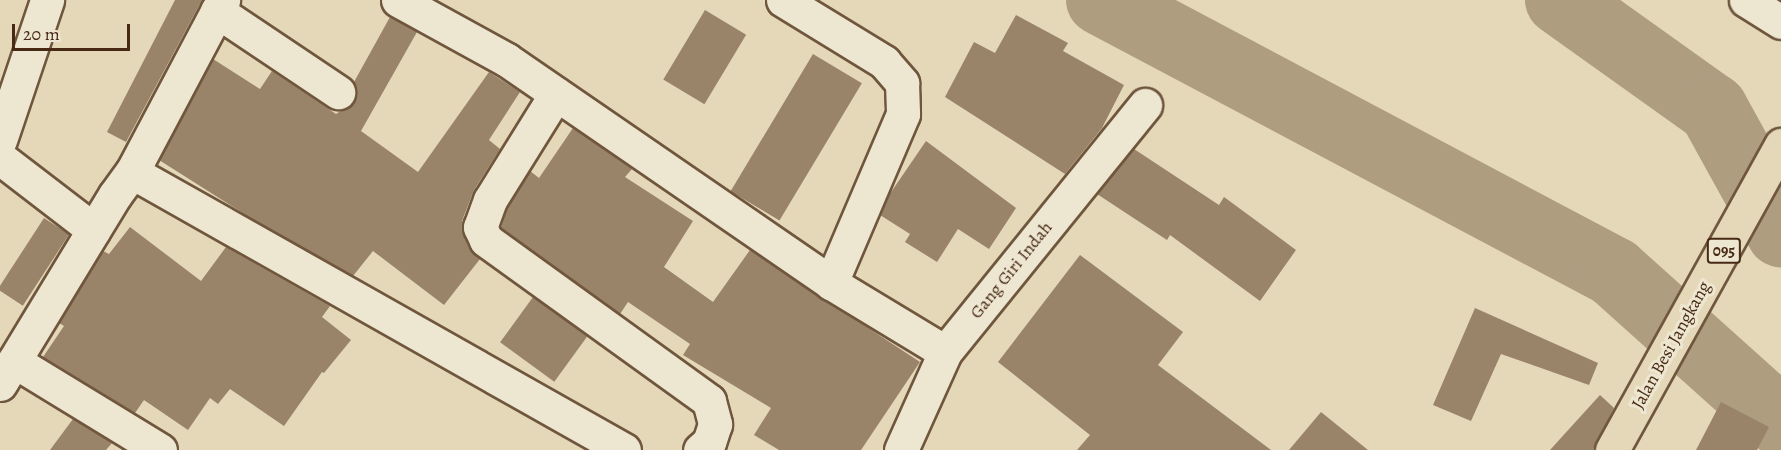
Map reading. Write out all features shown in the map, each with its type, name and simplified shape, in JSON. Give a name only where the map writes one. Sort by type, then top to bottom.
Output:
[{"type":"main road","name":"Jalan Besi Jangkang","points":[[1612,450],[1781,145]]},
{"type":"street","points":[[0,140],[47,0]]},
{"type":"street","points":[[398,0],[507,60],[831,284],[945,352]]},
{"type":"street","points":[[783,0],[884,62],[902,82],[903,114],[831,284]]},
{"type":"street","points":[[1746,0],[1781,22]]},
{"type":"street","points":[[160,450],[7,373],[132,172],[220,6],[338,92]]},
{"type":"street","points":[[556,94],[490,200],[480,227],[486,240],[709,401],[715,424],[710,442],[700,450]]},
{"type":"street","name":"Gang Giri Indah","points":[[902,450],[945,352],[1145,105]]},
{"type":"street","points":[[0,158],[94,230]]},
{"type":"street","points":[[132,172],[624,450]]},
{"type":"building","points":[[175,0],[202,0],[126,142],[107,132]]},
{"type":"building","points":[[705,10],[746,35],[704,104],[663,79]]},
{"type":"building","points":[[1016,15],[1068,43],[1063,51],[1124,85],[1102,128],[1065,174],[945,97],[974,42],[995,53]]},
{"type":"building","points":[[390,17],[417,32],[361,131],[418,172],[489,72],[520,92],[489,140],[500,149],[474,190],[462,221],[463,234],[469,248],[480,259],[444,305],[373,251],[353,276],[249,217],[159,160],[213,59],[260,89],[272,71],[336,114],[354,102],[357,93],[354,82]]},
{"type":"building","points":[[813,54],[862,83],[779,221],[731,191]]},
{"type":"building","points":[[573,128],[632,169],[625,177],[693,221],[664,267],[713,302],[750,250],[920,362],[861,450],[779,450],[754,435],[771,408],[683,355],[690,344],[628,302],[620,314],[501,228],[507,208],[530,171],[539,178]]},
{"type":"building","points":[[926,141],[1016,208],[989,249],[958,229],[937,262],[905,242],[910,234],[880,215],[887,198]]},
{"type":"building","points":[[1134,149],[1219,205],[1224,197],[1296,250],[1260,301],[1170,235],[1167,240],[1097,194]]},
{"type":"building","points":[[44,218],[69,234],[23,306],[0,291],[0,286]]},
{"type":"building","points":[[130,227],[201,281],[226,247],[330,306],[322,317],[351,340],[324,373],[322,372],[284,426],[230,389],[218,404],[210,398],[188,430],[144,400],[135,413],[43,357],[64,326],[59,323],[103,251],[109,254]]},
{"type":"building","points":[[1080,255],[1183,332],[1158,365],[1271,450],[1077,450],[1090,435],[998,362]]},
{"type":"building","points":[[533,297],[587,336],[554,382],[500,342]]},
{"type":"building","points":[[1475,308],[1598,363],[1589,385],[1501,354],[1471,421],[1433,405]]},
{"type":"building","points":[[1600,395],[1614,408],[1593,450],[1550,450]]},
{"type":"building","points":[[1721,402],[1769,427],[1757,450],[1696,450]]},
{"type":"building","points":[[1321,412],[1368,450],[1289,450]]},
{"type":"building","points":[[73,419],[112,443],[106,450],[50,450]]},
{"type":"waterway","points":[[1101,0],[1614,272],[1781,422]]},
{"type":"waterway","points":[[1560,0],[1713,109],[1781,232]]}]
